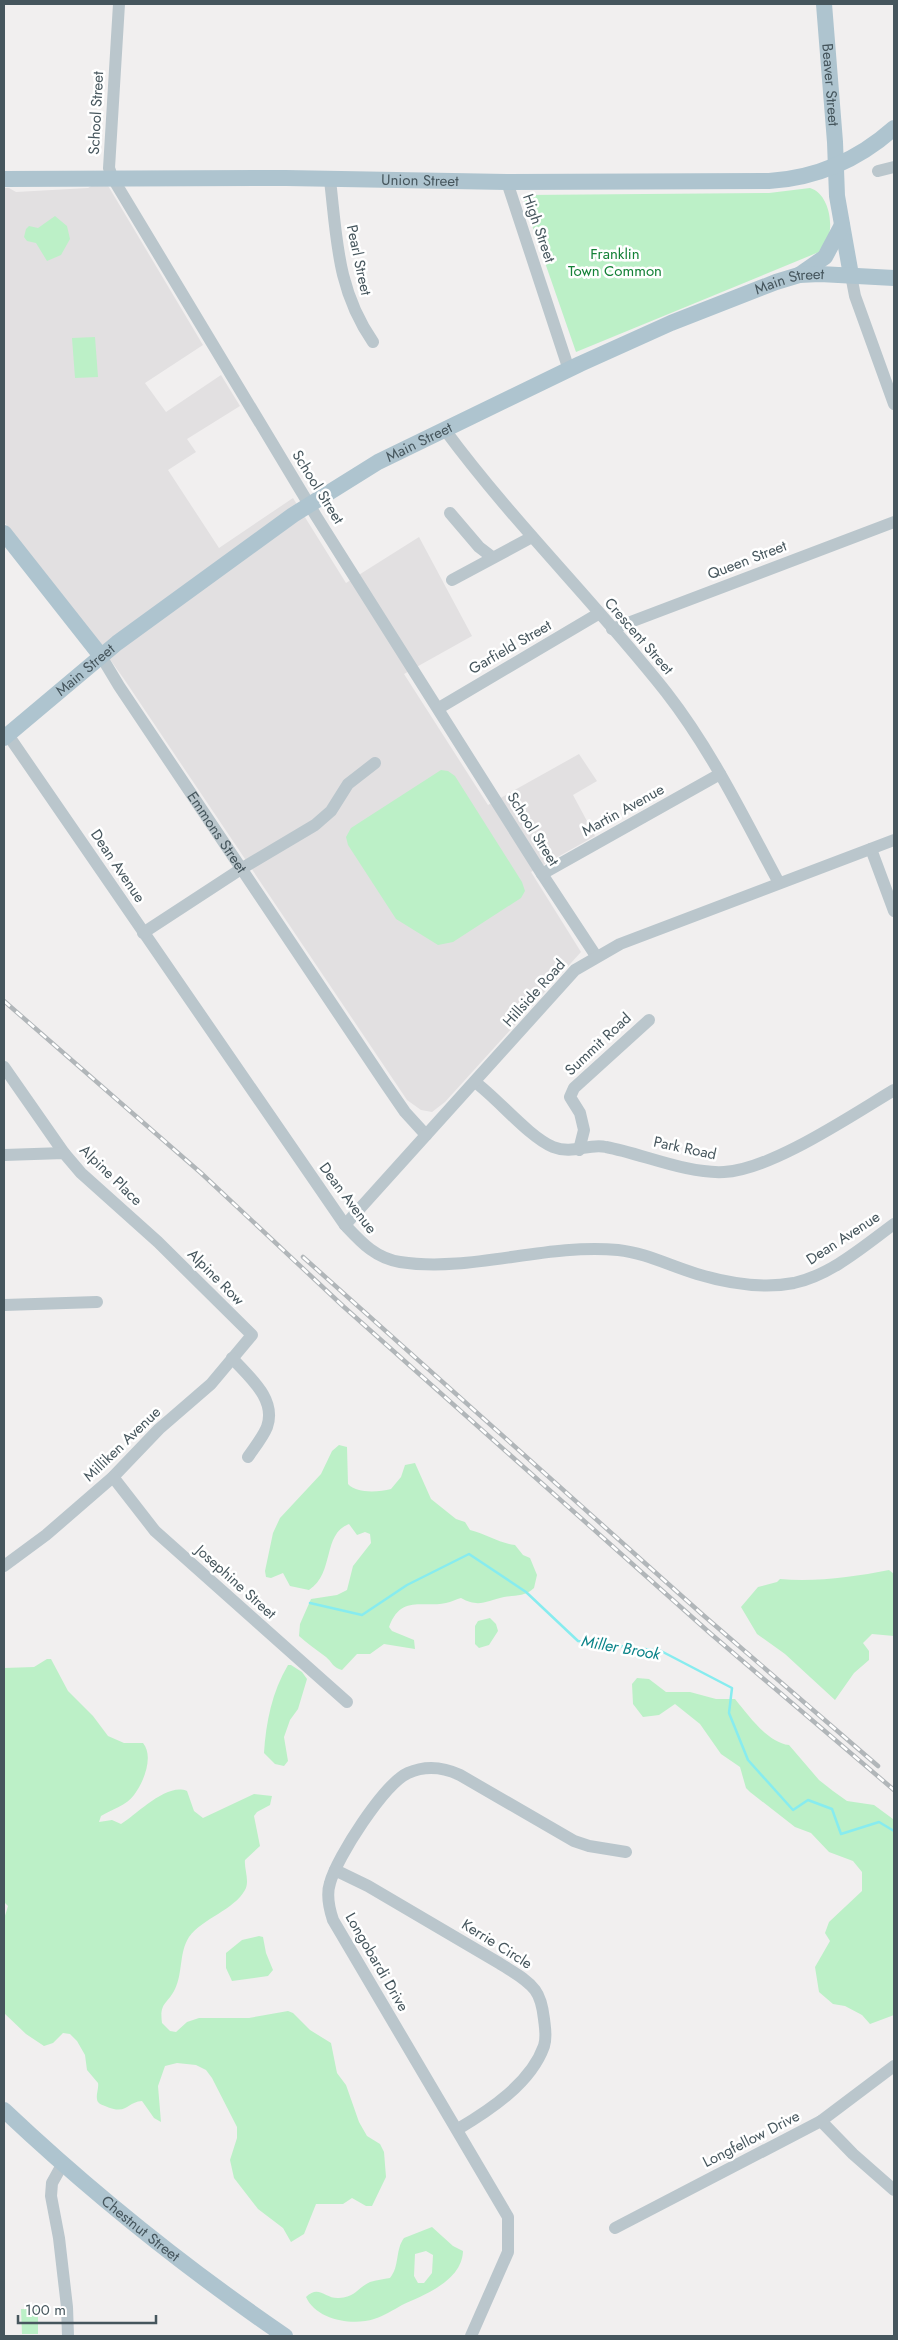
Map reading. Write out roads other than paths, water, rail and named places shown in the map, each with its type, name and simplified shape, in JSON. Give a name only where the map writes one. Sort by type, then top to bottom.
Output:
[{"type":"main road","name":"Beaver Street","points":[[824,4],[837,196],[850,275]]},
{"type":"main road","name":"Union Street","points":[[4,179],[112,177],[506,182],[769,181],[807,176],[836,167],[871,146],[894,128]]},
{"type":"main road","points":[[799,275],[826,257],[842,225]]},
{"type":"main road","name":"Main Street","points":[[6,737],[101,656],[308,504],[378,462],[671,323],[799,275],[850,275],[894,278]]},
{"type":"main road","name":"Emmons Street","points":[[4,533],[101,656]]},
{"type":"main road","name":"Chestnut Street","points":[[4,2110],[62,2165],[206,2282],[285,2336]]},
{"type":"street","name":"School Street","points":[[119,4],[109,168],[112,177],[308,504],[596,956]]},
{"type":"street","points":[[878,171],[894,167]]},
{"type":"street","name":"Pearl Street","points":[[330,180],[338,252],[345,286],[354,310],[373,342]]},
{"type":"street","name":"High Street","points":[[506,182],[569,370]]},
{"type":"street","points":[[850,275],[855,296],[894,404]]},
{"type":"street","name":"Crescent Street","points":[[444,430],[481,478],[667,694],[720,774],[780,884]]},
{"type":"street","points":[[450,514],[479,547],[492,557]]},
{"type":"street","name":"Queen Street","points":[[612,629],[894,522]]},
{"type":"street","points":[[452,580],[532,537]]},
{"type":"street","name":"Garfield Street","points":[[438,708],[598,614]]},
{"type":"street","name":"Emmons Street","points":[[101,656],[385,1084],[405,1112],[426,1134]]},
{"type":"street","name":"Dean Avenue","points":[[6,737],[345,1225],[366,1248],[397,1262],[444,1265],[591,1248],[620,1250],[657,1258],[697,1274],[749,1285],[767,1285],[794,1283],[822,1274],[894,1224]]},
{"type":"street","points":[[143,933],[241,869],[315,825],[331,811],[348,784],[375,763]]},
{"type":"street","name":"Martin Avenue","points":[[542,874],[720,774]]},
{"type":"street","name":"Hillside Road","points":[[345,1225],[575,970],[596,956],[620,944],[894,840]]},
{"type":"street","points":[[871,849],[894,911]]},
{"type":"street","name":"Summit Road","points":[[579,1150],[584,1130],[580,1113],[570,1097],[574,1088],[649,1020]]},
{"type":"street","points":[[4,1067],[64,1153]]},
{"type":"street","name":"Park Road","points":[[475,1082],[546,1143],[570,1151],[603,1146],[701,1170],[725,1172],[770,1160],[894,1090]]},
{"type":"street","name":"Alpine Place","points":[[4,1155],[64,1153],[81,1173],[158,1242]]},
{"type":"street","name":"Alpine Row","points":[[158,1242],[252,1335]]},
{"type":"street","points":[[4,1305],[97,1302]]},
{"type":"street","name":"Milliken Avenue","points":[[4,1566],[46,1535],[113,1477],[159,1429],[211,1384],[252,1335]]},
{"type":"street","points":[[232,1358],[263,1393],[270,1410],[267,1428],[248,1457]]},
{"type":"street","name":"Josephine Street","points":[[113,1477],[155,1531],[347,1702]]},
{"type":"street","name":"Longobardi Drive","points":[[471,2336],[508,2252],[510,2226],[504,2208],[333,1920],[328,1894],[335,1870],[373,1808],[392,1784],[409,1772],[429,1768],[445,1768],[470,1780],[574,1841],[589,1846],[626,1852]]},
{"type":"street","name":"Kerrie Circle","points":[[335,1870],[368,1886],[498,1963],[522,1978],[536,1991],[543,2012],[546,2034],[544,2046],[535,2063],[513,2089],[486,2111],[458,2129]]},
{"type":"street","name":"Longfellow Drive","points":[[615,2228],[821,2121],[894,2066]]},
{"type":"street","points":[[821,2121],[853,2154],[894,2190]]},
{"type":"street","points":[[62,2165],[52,2183],[51,2196],[59,2238],[67,2307],[68,2336]]},
{"type":"waterway","name":"Miller Brook","points":[[310,1603],[362,1615],[407,1585],[469,1554],[526,1592],[578,1641],[661,1651],[732,1688],[729,1713],[748,1760],[793,1810],[808,1800],[832,1809],[841,1834],[879,1822],[894,1831]]},
{"type":"railway","points":[[4,1001],[201,1173],[344,1307],[711,1634],[894,1790]]},
{"type":"railway","points":[[303,1257],[703,1615],[878,1766]]},
{"type":"park label","name":"Franklin Town Common","points":[[615,262]]}]
